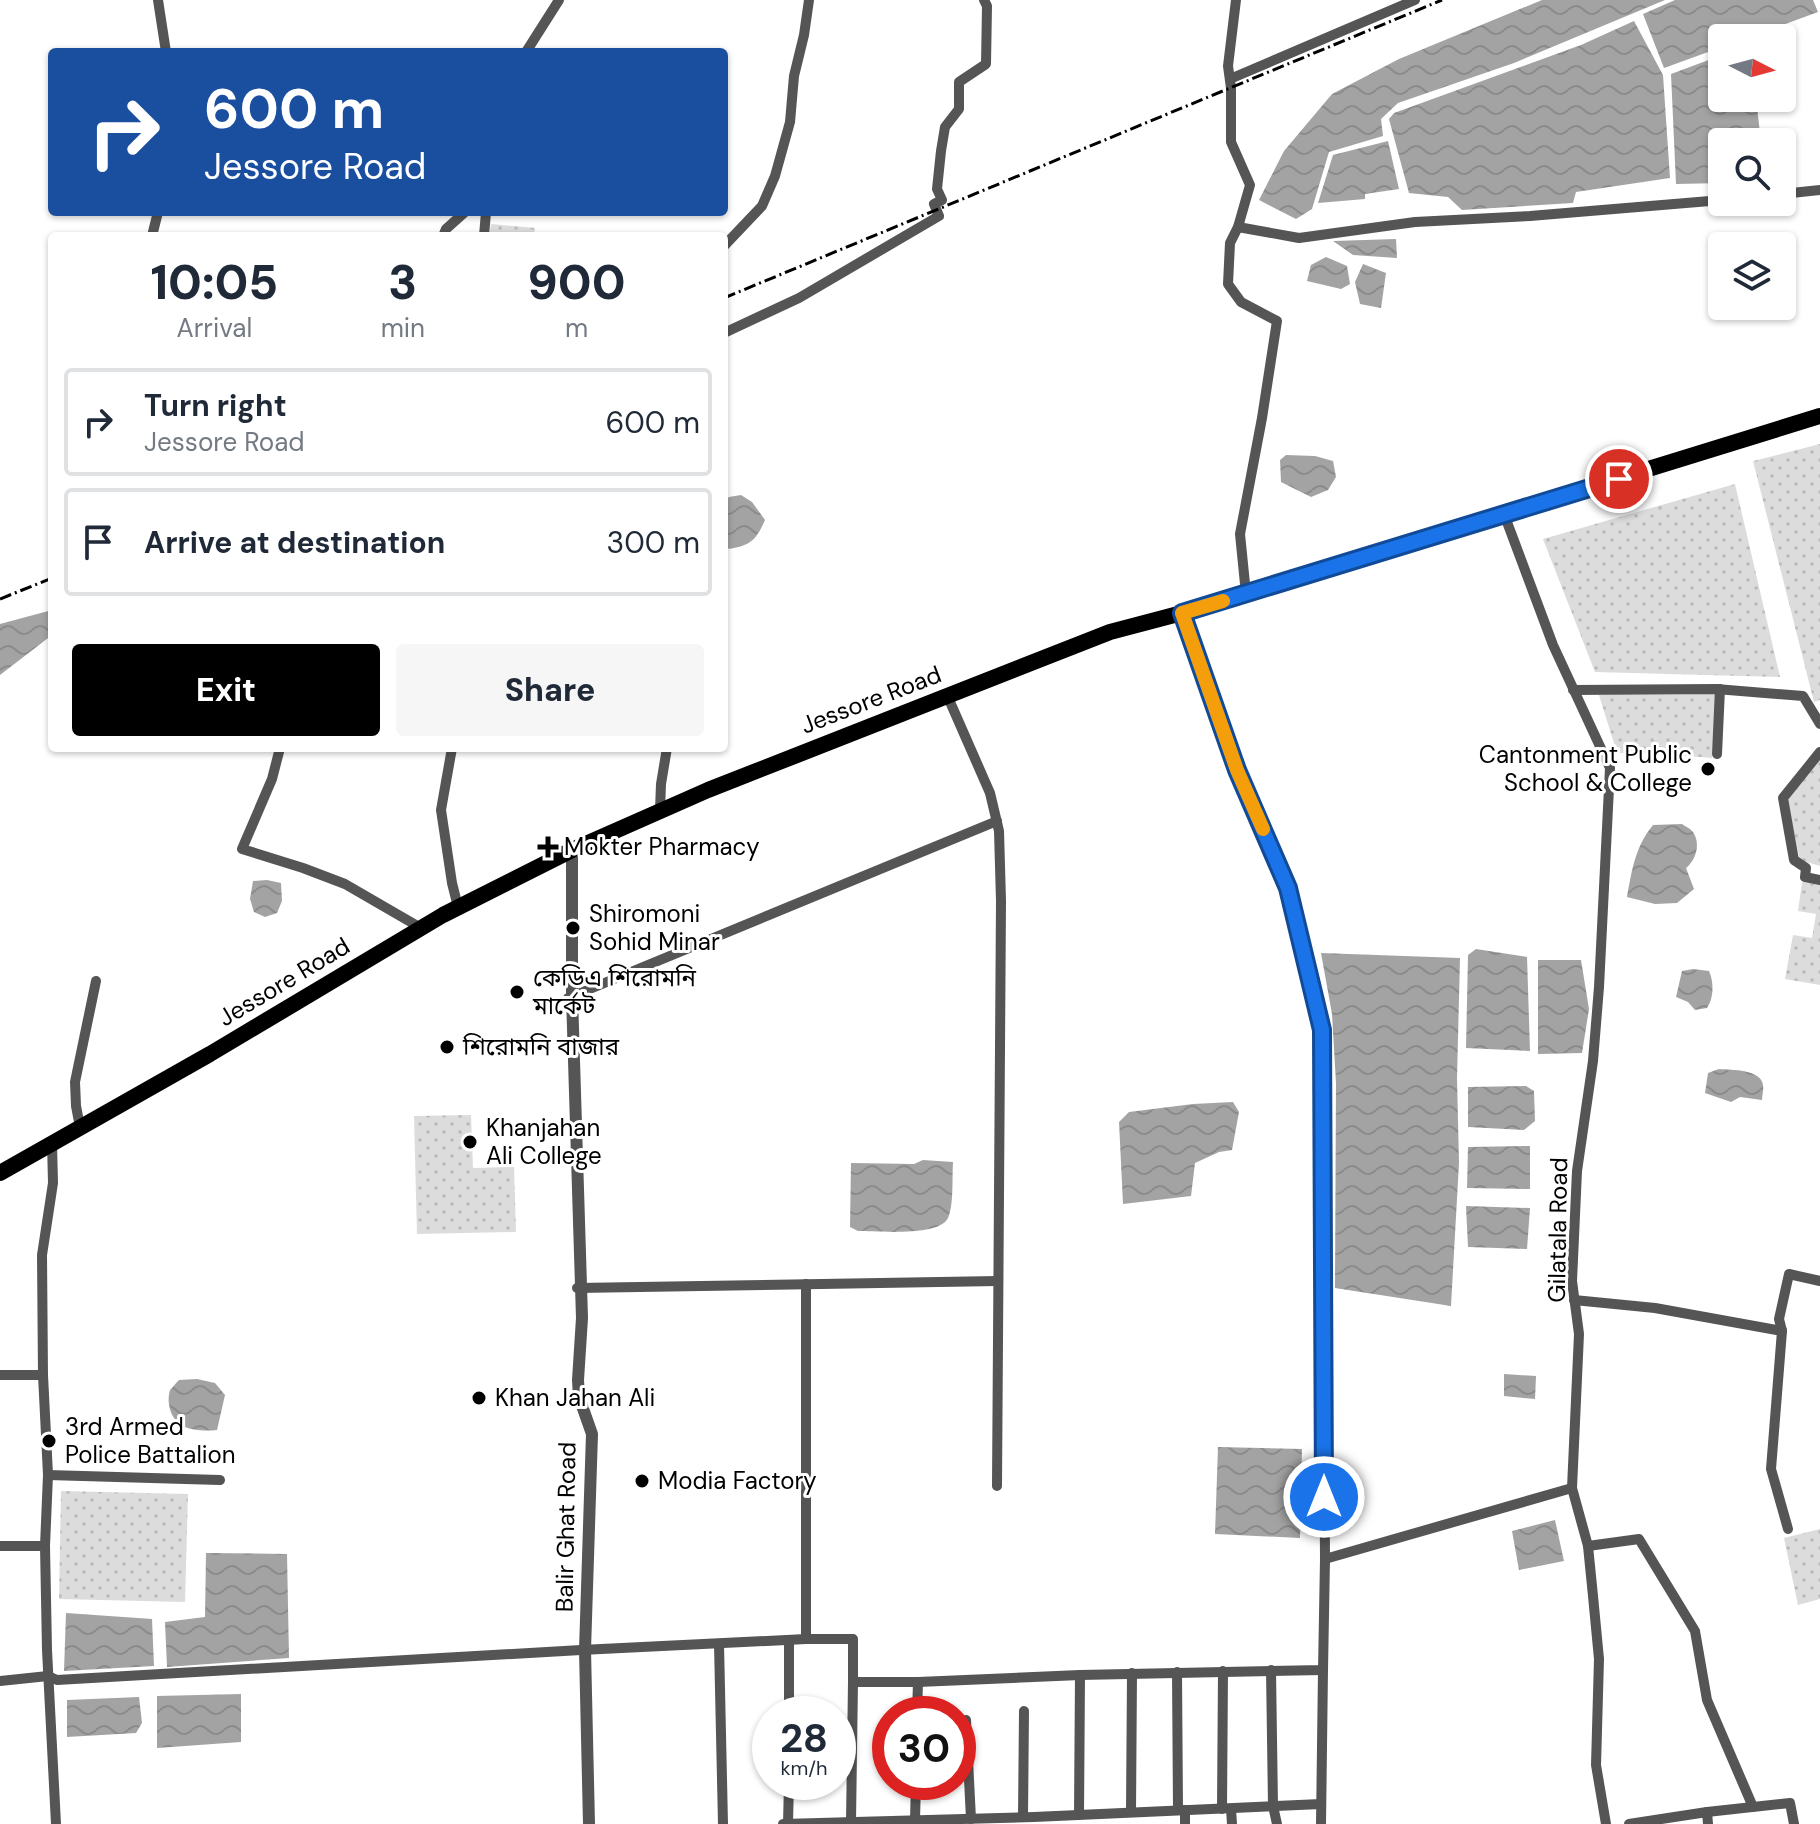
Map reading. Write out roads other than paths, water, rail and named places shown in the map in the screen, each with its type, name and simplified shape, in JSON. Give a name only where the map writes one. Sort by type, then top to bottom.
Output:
[{"type":"highway","name":"Jessore Road","points":[[0,1173],[210,1054],[458,907],[570,850],[708,790],[1110,632],[1246,594],[1820,416]]},
{"type":"street","points":[[158,0],[165,48]]},
{"type":"street","points":[[529,48],[559,0]]},
{"type":"street","points":[[728,242],[762,206],[775,176],[790,122],[794,76],[809,0]]},
{"type":"street","points":[[728,331],[799,298],[939,216],[934,204],[942,200],[937,189],[945,127],[959,109],[959,82],[986,64],[987,6],[984,0]]},
{"type":"street","points":[[1236,0],[1228,66],[1231,142],[1250,185],[1230,243],[1228,284],[1241,302],[1277,321],[1240,534],[1246,594]]},
{"type":"street","points":[[1230,79],[1415,0]]},
{"type":"street","points":[[1796,193],[1820,190]]},
{"type":"street","points":[[1238,227],[1299,238],[1415,222],[1708,201]]},
{"type":"street","points":[[445,232],[461,216]]},
{"type":"street","name":"Gilatala Road","points":[[1504,514],[1553,645],[1610,768],[1599,987],[1593,1061],[1577,1171],[1572,1281],[1579,1334],[1572,1488],[1588,1546],[1599,1659],[1596,1765],[1606,1824]]},
{"type":"street","points":[[1182,613],[1237,770],[1288,888],[1322,1030],[1325,1559],[1321,1824]]},
{"type":"street","points":[[1573,690],[1720,689],[1803,696],[1820,724]]},
{"type":"street","points":[[1717,754],[1720,689]]},
{"type":"street","points":[[947,695],[990,793],[999,831],[997,1486]]},
{"type":"street","points":[[279,752],[272,779],[242,849],[345,884],[421,928]]},
{"type":"street","points":[[451,752],[441,810],[458,907]]},
{"type":"street","points":[[660,810],[661,776],[666,752]]},
{"type":"street","points":[[1820,752],[1783,798],[1794,860],[1806,868],[1805,877],[1820,880]]},
{"type":"street","points":[[570,997],[997,821]]},
{"type":"street","name":"Balir Ghat Road","points":[[570,850],[570,997],[579,1288],[573,1381],[574,1398],[588,1435],[583,1650],[587,1824]]},
{"type":"street","points":[[80,1127],[75,1082],[96,981]]},
{"type":"street","points":[[52,1143],[53,1183],[42,1255],[48,1475],[45,1546],[48,1676],[56,1824]]},
{"type":"street","points":[[1788,1529],[1771,1469],[1782,1331],[1779,1319],[1789,1274],[1820,1281]]},
{"type":"street","points":[[579,1288],[998,1281]]},
{"type":"street","points":[[806,1284],[806,1639]]},
{"type":"street","points":[[1574,1300],[1655,1308],[1782,1331]]},
{"type":"street","points":[[0,1375],[43,1375]]},
{"type":"street","points":[[48,1475],[220,1480]]},
{"type":"street","points":[[1325,1559],[1572,1488]]},
{"type":"street","points":[[1588,1546],[1639,1539],[1695,1631],[1707,1700],[1753,1807]]},
{"type":"street","points":[[0,1546],[45,1546]]},
{"type":"street","points":[[0,1681],[48,1676],[57,1680],[583,1650],[853,1639],[851,1822]]},
{"type":"street","points":[[789,1640],[789,1696]]},
{"type":"street","points":[[719,1644],[723,1824]]},
{"type":"street","points":[[1271,1670],[1273,1806],[1277,1824]]},
{"type":"street","points":[[853,1682],[1323,1670]]},
{"type":"street","points":[[1223,1671],[1227,1809],[1232,1824]]},
{"type":"street","points":[[1177,1672],[1185,1824]]},
{"type":"street","points":[[1132,1673],[1134,1812],[1137,1824]]},
{"type":"street","points":[[1079,1815],[1080,1675]]},
{"type":"street","points":[[918,1682],[918,1696]]},
{"type":"street","points":[[1024,1711],[1030,1819]]},
{"type":"street","points":[[788,1800],[786,1824],[1030,1819],[1079,1815],[1092,1819],[1134,1812],[1321,1804]]},
{"type":"street","points":[[915,1820],[916,1800]]},
{"type":"street","points":[[970,1800],[971,1819]]},
{"type":"street","points":[[1629,1824],[1790,1803],[1794,1824]]},
{"type":"street","points":[[1707,1812],[1708,1824]]},
{"type":"water","points":[[1542,0],[1665,0],[1514,63],[1398,103],[1381,119],[1383,136],[1329,152],[1312,209],[1296,219],[1259,200],[1284,151],[1332,94],[1399,59]]},
{"type":"water","points":[[1675,0],[1813,0],[1818,12],[1785,24],[1708,24],[1708,52],[1664,68],[1643,14]]},
{"type":"water","points":[[1634,21],[1663,75],[1670,178],[1576,192],[1573,203],[1462,210],[1448,197],[1409,193],[1389,119],[1394,113],[1581,45]]},
{"type":"water","points":[[1708,60],[1708,112],[1758,112],[1759,128],[1708,128],[1708,183],[1676,184],[1671,74]]},
{"type":"water","points":[[1388,141],[1399,189],[1365,194],[1365,199],[1318,203],[1333,155]]},
{"type":"water","points":[[1396,239],[1397,258],[1353,255],[1333,241]]},
{"type":"water","points":[[1326,257],[1347,266],[1350,284],[1341,289],[1307,281],[1311,265]]},
{"type":"water","points":[[1363,264],[1386,273],[1381,308],[1360,304],[1355,282]]},
{"type":"water","points":[[1286,455],[1315,456],[1333,461],[1336,477],[1328,490],[1311,497],[1281,482],[1280,460]]},
{"type":"water","points":[[741,495],[752,502],[765,520],[752,540],[729,549],[728,498]]},
{"type":"water","points":[[48,611],[48,638],[0,675],[0,624]]},
{"type":"water","points":[[1682,824],[1693,832],[1697,842],[1695,856],[1686,868],[1694,889],[1677,903],[1655,904],[1627,897],[1638,850],[1653,825]]},
{"type":"water","points":[[253,881],[281,883],[282,901],[277,913],[265,917],[254,912],[250,899]]},
{"type":"water","points":[[1476,949],[1527,957],[1530,1051],[1466,1048],[1468,955]]},
{"type":"water","points":[[1321,953],[1460,958],[1457,1078],[1459,1163],[1451,1306],[1335,1288],[1336,1083],[1332,1014]]},
{"type":"water","points":[[1538,960],[1581,960],[1589,1009],[1582,1053],[1538,1054]]},
{"type":"water","points":[[1682,971],[1709,971],[1711,975],[1712,995],[1707,1008],[1695,1010],[1688,1002],[1676,997]]},
{"type":"water","points":[[1719,1069],[1745,1071],[1757,1076],[1763,1085],[1762,1100],[1740,1097],[1731,1102],[1705,1093],[1708,1073]]},
{"type":"water","points":[[1526,1086],[1534,1091],[1535,1121],[1524,1130],[1468,1127],[1468,1087]]},
{"type":"water","points":[[1233,1102],[1239,1112],[1232,1150],[1219,1152],[1195,1163],[1191,1196],[1123,1204],[1119,1122],[1129,1112]]},
{"type":"water","points":[[1530,1146],[1530,1189],[1467,1188],[1468,1147]]},
{"type":"water","points":[[923,1160],[953,1162],[951,1206],[948,1218],[942,1224],[907,1232],[858,1231],[850,1227],[851,1163],[914,1164]]},
{"type":"water","points":[[1466,1206],[1530,1208],[1527,1249],[1468,1247]]},
{"type":"water","points":[[1504,1374],[1536,1376],[1535,1399],[1504,1396]]},
{"type":"water","points":[[197,1379],[215,1383],[225,1395],[217,1430],[187,1428],[175,1420],[170,1411],[170,1390],[179,1380]]},
{"type":"water","points":[[1218,1447],[1302,1449],[1300,1538],[1215,1534]]},
{"type":"water","points":[[1555,1520],[1564,1561],[1519,1570],[1512,1531]]},
{"type":"water","points":[[206,1553],[287,1554],[289,1658],[167,1667],[165,1622],[205,1617]]},
{"type":"water","points":[[66,1613],[152,1619],[154,1666],[64,1671]]},
{"type":"water","points":[[241,1694],[241,1742],[157,1748],[157,1696]]},
{"type":"water","points":[[139,1697],[142,1723],[136,1733],[67,1737],[67,1700]]},
{"type":"railway","points":[[728,296],[1442,0]]},
{"type":"railway","points":[[0,599],[48,580]]},
{"type":"place","name":"Cantonment Public School & College","points":[[1708,769]]},
{"type":"place","name":"Mokter Pharmacy","points":[[548,847]]},
{"type":"place","name":"Shiromoni Sohid Minar","points":[[573,928]]},
{"type":"place","name":"কেডিএ শিরোমনি মার্কেট","points":[[517,992]]},
{"type":"place","name":"শিরোমনি বাজার","points":[[447,1047]]},
{"type":"place","name":"Khanjahan Ali College","points":[[470,1142]]},
{"type":"place","name":"Khan Jahan Ali","points":[[479,1398]]},
{"type":"place","name":"3rd Armed Police Battalion","points":[[49,1441]]},
{"type":"place","name":"Modia Factory","points":[[642,1481]]}]
